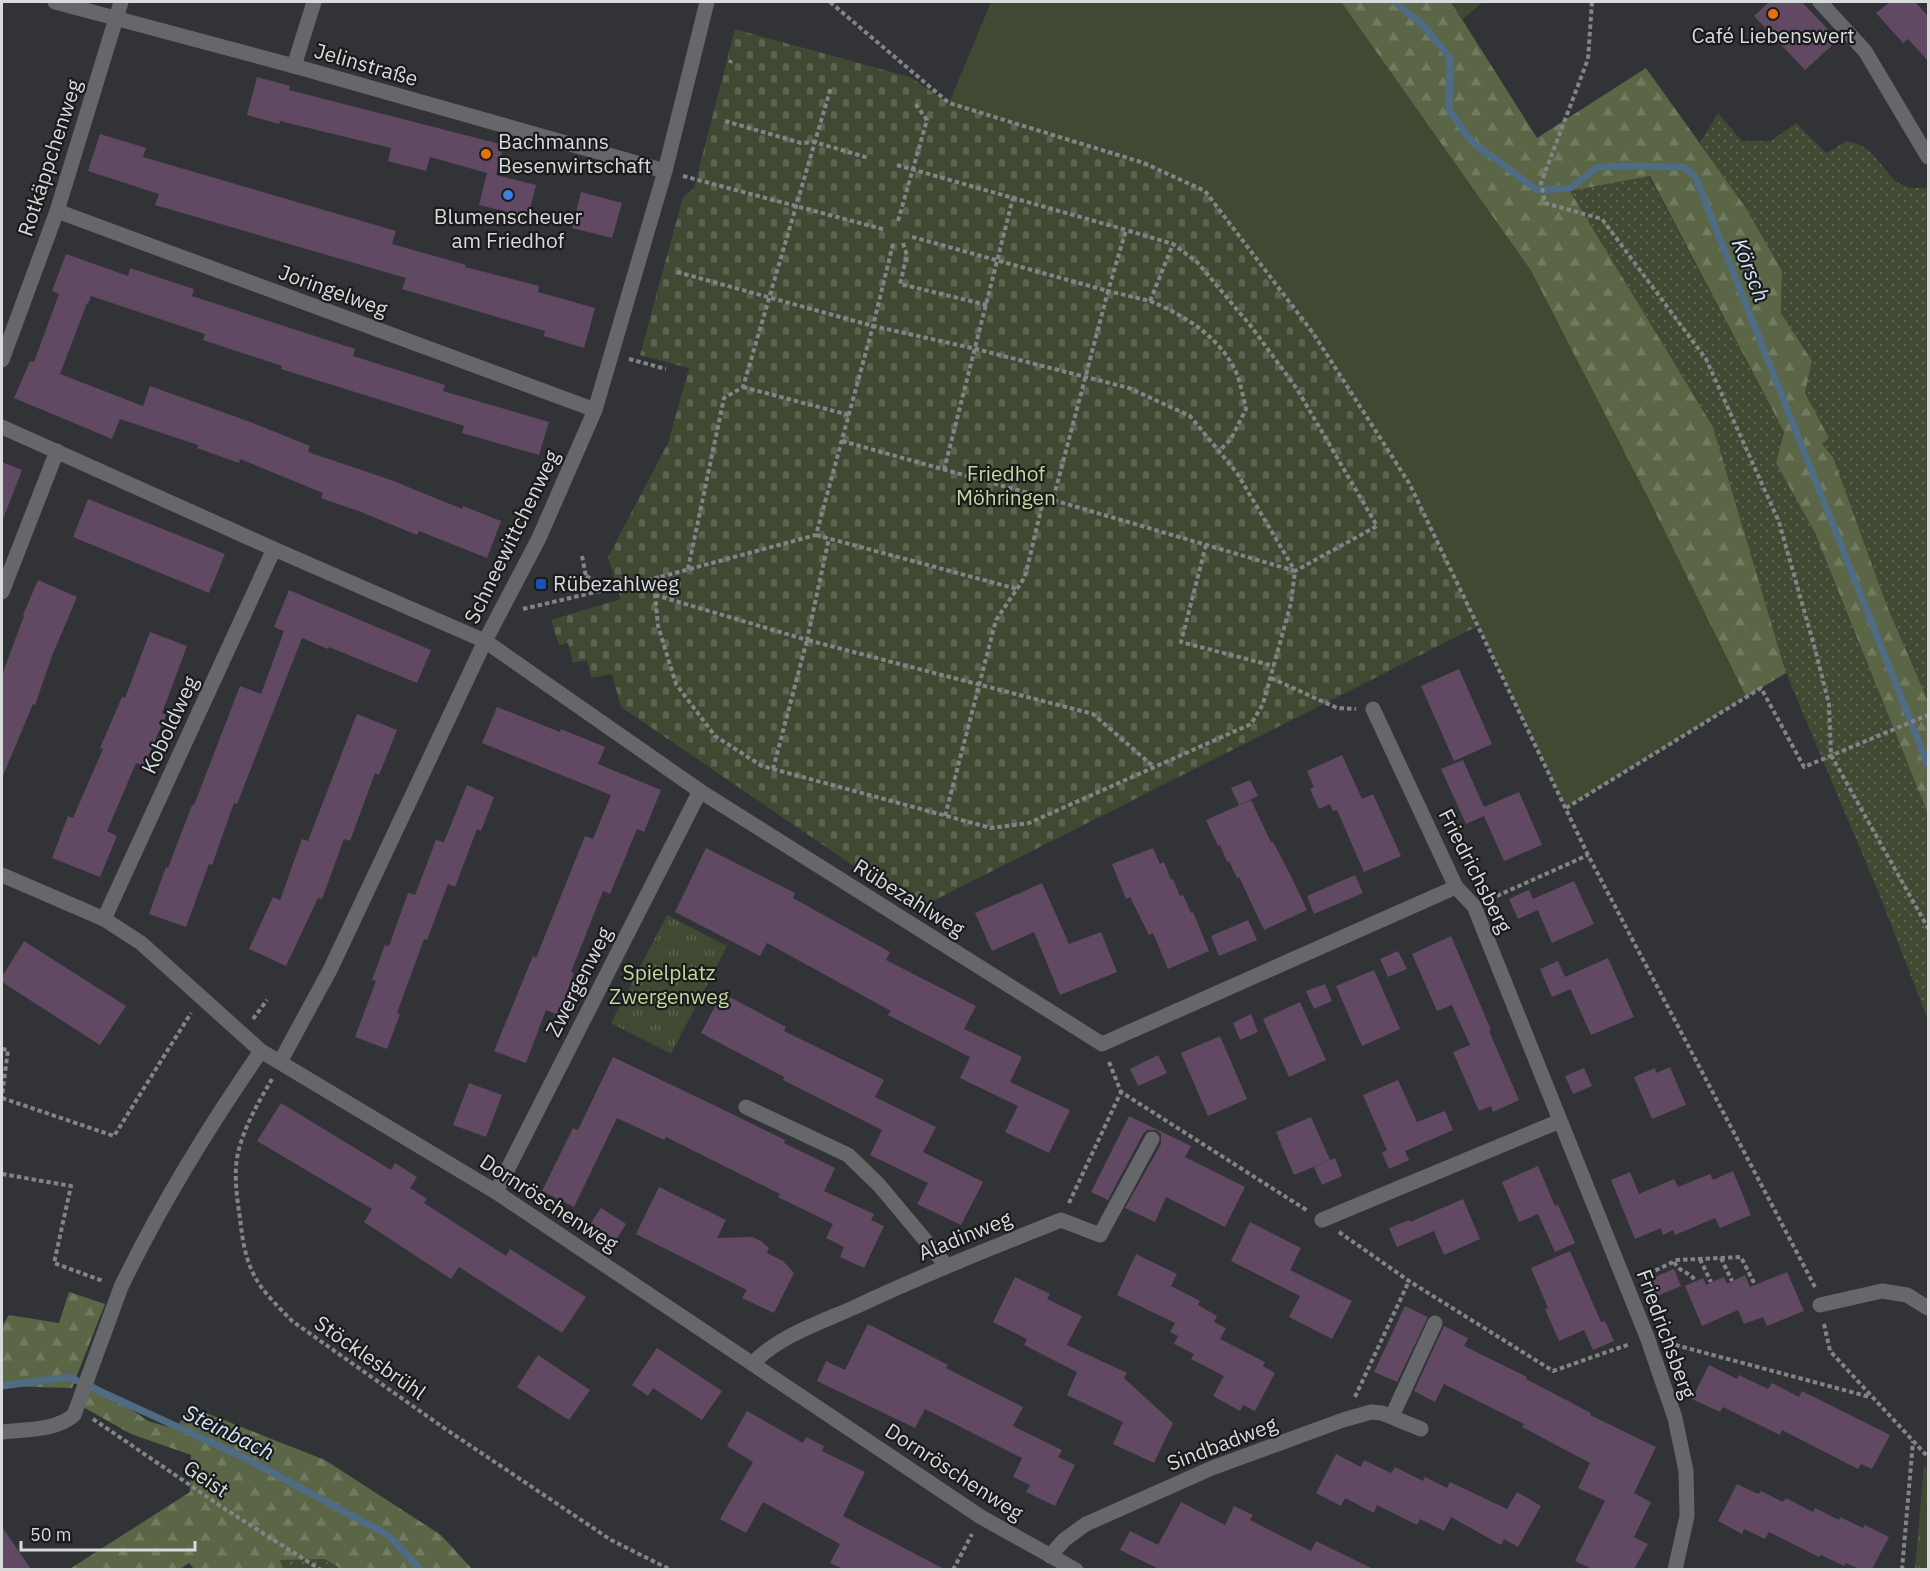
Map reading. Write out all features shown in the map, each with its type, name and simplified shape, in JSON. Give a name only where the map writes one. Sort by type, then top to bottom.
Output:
[{"type":"street","name":"Jelinstraße","points":[[55,2],[294,66],[665,171]]},
{"type":"street","name":"Rotkäppchenweg","points":[[2,360],[57,211],[121,2]]},
{"type":"street","points":[[294,66],[314,2]]},
{"type":"street","name":"Schneewittchenweg","points":[[280,1062],[330,970],[485,641],[538,538],[595,410],[665,171],[707,2]]},
{"type":"street","points":[[1820,2],[1865,51],[1929,158]]},
{"type":"street","name":"Joringelweg","points":[[57,211],[595,410]]},
{"type":"street","name":"Rübezahlweg","points":[[2,427],[485,641],[700,791],[1102,1044]]},
{"type":"street","points":[[2,592],[57,451]]},
{"type":"street","name":"Koboldweg","points":[[104,919],[274,549]]},
{"type":"street","name":"Friedrichsberg","points":[[1373,709],[1456,887],[1474,906],[1647,1337],[1675,1418],[1686,1471],[1687,1516],[1680,1568]]},
{"type":"street","name":"Zwergenweg","points":[[496,1192],[700,791]]},
{"type":"street","name":"Dornröschenweg","points":[[2,875],[104,919],[141,944],[261,1051],[496,1192],[981,1517],[1076,1569]]},
{"type":"street","points":[[1102,1044],[1456,887]]},
{"type":"street","points":[[2,1432],[54,1426],[65,1422],[74,1414],[121,1287],[170,1191],[261,1051]]},
{"type":"street","points":[[746,1107],[848,1155],[879,1185],[946,1265]]},
{"type":"street","points":[[1322,1220],[1560,1121]]},
{"type":"street","points":[[1061,1220],[1100,1235],[1152,1139]]},
{"type":"street","name":"Aladinweg","points":[[753,1363],[767,1349],[946,1265],[1061,1220]]},
{"type":"street","points":[[1820,1305],[1882,1291],[1907,1295],[1929,1308]]},
{"type":"street","points":[[1392,1416],[1435,1323]]},
{"type":"street","name":"Sindbadweg","points":[[1050,1556],[1064,1540],[1086,1524],[1212,1468],[1343,1420],[1371,1412],[1382,1413],[1421,1429]]},
{"type":"path","points":[[830,2],[949,103],[1144,164],[1205,191],[1313,333],[1409,483],[1588,855],[1810,1278],[1820,1305],[1830,1351],[1871,1398],[1929,1457]]},
{"type":"path","points":[[1592,2],[1588,59],[1541,183],[1545,203],[1602,219],[1706,359],[1779,522],[1829,704],[1831,755],[1929,928]]},
{"type":"path","points":[[688,569],[724,398],[743,387],[831,87]]},
{"type":"path","points":[[898,221],[927,120],[914,102]]},
{"type":"path","points":[[725,121],[801,143],[814,142],[869,158]]},
{"type":"path","points":[[842,441],[1044,497],[1295,571],[1377,525],[1297,389],[1250,325],[1197,262],[1173,244],[897,165]]},
{"type":"path","points":[[665,171],[885,230]]},
{"type":"path","points":[[944,470],[999,261],[1013,198]]},
{"type":"path","points":[[1053,500],[1126,230]]},
{"type":"path","points":[[909,236],[1150,301],[1178,313],[1216,342],[1236,372],[1246,409],[1231,439],[1219,451]]},
{"type":"path","points":[[903,243],[907,255],[900,284],[987,305]]},
{"type":"path","points":[[816,535],[893,244]]},
{"type":"path","points":[[1150,301],[1173,244]]},
{"type":"path","points":[[660,577],[655,595],[658,626],[676,684],[715,736],[762,766],[991,828],[1029,823],[1251,724],[1263,704],[1271,678],[1291,603],[1295,571],[1237,473],[1190,416],[1129,388],[976,349],[873,326],[770,296],[677,273]]},
{"type":"path","points":[[611,354],[666,369]]},
{"type":"path","points":[[743,387],[849,415]]},
{"type":"path","points":[[945,816],[996,620],[1025,577],[1044,497]]},
{"type":"path","points":[[499,615],[660,577],[816,535],[1017,589]]},
{"type":"path","points":[[773,769],[807,640],[829,538]]},
{"type":"path","points":[[1206,545],[1181,642],[1274,666]]},
{"type":"path","points":[[582,556],[589,593]]},
{"type":"path","points":[[586,576],[611,588]]},
{"type":"path","points":[[655,595],[807,640],[1093,714],[1154,767]]},
{"type":"path","points":[[1271,678],[1337,708],[1373,709]]},
{"type":"path","points":[[1566,808],[1761,688],[1804,767],[1929,715]]},
{"type":"path","points":[[1474,906],[1588,855]]},
{"type":"path","points":[[2,1049],[8,1050],[2,1097],[114,1136],[201,997]]},
{"type":"path","points":[[1102,1044],[1121,1092],[1322,1220],[1409,1281],[1553,1371],[1647,1337],[1871,1398]]},
{"type":"path","name":"Stöcklesbrühl","points":[[280,1062],[243,1136],[237,1158],[236,1185],[242,1236],[255,1277],[271,1299],[292,1321],[444,1428],[611,1540],[671,1569]]},
{"type":"path","points":[[1061,1220],[1121,1092]]},
{"type":"path","points":[[2,1174],[71,1186],[54,1263],[121,1287]]},
{"type":"path","points":[[1644,1276],[1674,1262],[1741,1257],[1755,1285]]},
{"type":"path","points":[[1721,1258],[1732,1281]]},
{"type":"path","points":[[1700,1259],[1711,1282]]},
{"type":"path","points":[[1674,1262],[1678,1269],[1693,1276],[1695,1281]]},
{"type":"path","points":[[1343,1420],[1409,1281]]},
{"type":"path","name":"Geist","points":[[74,1414],[93,1419],[225,1509],[321,1569]]},
{"type":"path","points":[[1902,1569],[1913,1440]]},
{"type":"path","points":[[953,1569],[981,1517]]},
{"type":"green space","points":[[991,2],[1341,2],[1531,271],[1652,506],[1746,697],[1566,808],[1409,483],[1313,333],[1205,191],[1144,163],[949,103]]},
{"type":"green space","points":[[1341,2],[1451,2],[1537,138],[1646,68],[1746,208],[1782,271],[1781,313],[1812,361],[1805,393],[1829,438],[1822,444],[1833,457],[1887,606],[1928,701],[1928,814],[1815,533],[1776,463],[1784,432],[1650,176],[1570,191],[1713,427],[1786,673],[1746,697],[1652,506],[1531,271]]},
{"type":"green space","points":[[1451,2],[1483,2],[1462,20]]},
{"type":"green space","name":"Friedhof Möhringen","points":[[735,29],[910,77],[949,103],[1144,163],[1205,191],[1313,333],[1409,483],[1478,626],[917,909],[621,707],[612,674],[591,678],[587,660],[573,663],[568,643],[559,645],[551,620],[621,599],[608,557],[668,443],[689,368],[640,355],[683,197],[694,188]]},
{"type":"green space","points":[[1718,113],[1742,141],[1771,141],[1796,123],[1826,153],[1847,141],[1856,144],[1873,155],[1898,182],[1916,188],[1928,187],[1928,701],[1887,606],[1833,457],[1822,444],[1829,438],[1805,393],[1812,361],[1781,313],[1782,271],[1746,208],[1700,143]]},
{"type":"green space","points":[[1649,176],[1784,432],[1776,463],[1815,533],[1928,814],[1928,1020],[1880,896],[1786,673],[1713,427],[1570,191]]},
{"type":"green space","name":"Spielplatz Zwergenweg","points":[[667,915],[727,946],[671,1054],[611,1023]]},
{"type":"green space","points":[[69,1292],[105,1304],[72,1388],[2,1386],[2,1326],[9,1315],[59,1323]]},
{"type":"green space","points":[[90,1381],[148,1421],[175,1429],[191,1407],[325,1460],[441,1535],[472,1569],[341,1569],[325,1559],[280,1560],[284,1570],[194,1569],[189,1563],[180,1569],[68,1570],[190,1492],[191,1455],[131,1434],[83,1407]]},
{"type":"green space","points":[[1924,1465],[1928,1471],[1928,1569],[1915,1569]]},
{"type":"green space","points":[[325,1559],[341,1569],[284,1569],[280,1560]]},
{"type":"building","points":[[1769,2],[1802,2],[1838,40],[1805,70],[1754,16]]},
{"type":"building","points":[[1890,2],[1915,2],[1929,17],[1929,62],[1908,39],[1903,43],[1876,13]]},
{"type":"building","points":[[257,77],[290,86],[289,90],[504,145],[496,175],[536,185],[528,217],[479,205],[487,173],[430,157],[426,171],[388,161],[391,148],[247,115]]},
{"type":"building","points":[[100,134],[146,148],[143,157],[396,231],[392,244],[466,265],[465,267],[539,286],[538,292],[595,308],[584,348],[544,336],[545,331],[402,289],[406,278],[155,205],[159,194],[88,171]]},
{"type":"building","points":[[581,192],[622,203],[612,238],[572,228]]},
{"type":"building","points":[[66,254],[128,276],[130,268],[194,289],[192,296],[355,349],[353,356],[445,385],[443,391],[549,422],[539,455],[462,433],[464,426],[281,369],[282,366],[203,340],[205,334],[91,296],[87,303],[60,374],[143,406],[150,386],[310,446],[308,452],[391,480],[462,509],[463,506],[501,521],[487,558],[419,531],[417,535],[321,498],[323,493],[240,459],[239,463],[197,448],[198,445],[120,419],[112,439],[14,398],[30,361],[34,362],[59,294],[52,291]]},
{"type":"building","points":[[2,462],[22,470],[3,519],[2,519]]},
{"type":"building","points":[[88,499],[225,554],[209,593],[73,537]]},
{"type":"building","points":[[38,580],[77,597],[52,656],[35,705],[33,704],[2,778],[2,675]]},
{"type":"building","points":[[289,590],[431,650],[417,683],[302,638],[237,804],[234,803],[212,865],[209,864],[186,927],[149,914],[240,686],[261,694],[284,631],[274,627]]},
{"type":"building","points":[[150,632],[187,646],[162,713],[166,715],[144,766],[136,763],[107,831],[117,836],[100,877],[52,858],[68,816],[73,818],[103,749],[100,748],[122,697],[125,698]]},
{"type":"building","points":[[1459,669],[1492,744],[1454,761],[1421,686]]},
{"type":"building","points":[[497,707],[605,747],[598,764],[661,790],[644,832],[637,829],[610,894],[603,891],[571,972],[574,973],[558,1015],[546,1010],[526,1063],[494,1051],[533,956],[536,958],[585,836],[593,839],[611,795],[482,743]]},
{"type":"building","points":[[357,714],[397,730],[379,775],[375,773],[350,841],[344,839],[322,899],[318,898],[286,966],[249,949],[273,897],[280,900],[302,839],[308,841]]},
{"type":"building","points":[[1342,755],[1362,799],[1373,794],[1401,856],[1364,872],[1337,810],[1333,811],[1330,804],[1319,809],[1310,789],[1314,787],[1307,771]]},
{"type":"building","points":[[1463,760],[1484,807],[1519,792],[1542,845],[1504,861],[1484,816],[1466,824],[1441,769]]},
{"type":"building","points":[[1250,780],[1258,796],[1239,805],[1231,788]]},
{"type":"building","points":[[467,785],[494,797],[481,831],[477,829],[455,887],[448,884],[427,940],[424,939],[397,1013],[400,1014],[387,1049],[355,1037],[376,981],[372,980],[385,945],[389,946],[408,893],[415,895],[436,840],[444,842]]},
{"type":"building","points":[[1251,800],[1307,910],[1264,930],[1239,877],[1237,878],[1229,861],[1227,862],[1206,820]]},
{"type":"building","points":[[706,848],[795,893],[793,898],[890,952],[886,960],[976,1006],[964,1029],[1022,1057],[1010,1082],[1070,1110],[1049,1153],[1005,1132],[1018,1106],[960,1078],[970,1057],[888,1015],[891,1011],[767,943],[760,956],[675,912]]},
{"type":"building","points":[[1153,848],[1160,864],[1164,862],[1180,896],[1183,895],[1191,913],[1193,912],[1209,951],[1168,969],[1153,933],[1149,935],[1130,897],[1126,899],[1112,864]]},
{"type":"building","points":[[1355,875],[1363,893],[1314,914],[1307,896]]},
{"type":"building","points":[[1574,881],[1594,924],[1552,943],[1533,899]]},
{"type":"building","points":[[1042,883],[1069,944],[1101,932],[1117,972],[1060,995],[1034,932],[992,951],[975,913]]},
{"type":"building","points":[[1529,890],[1538,910],[1518,919],[1509,899]]},
{"type":"building","points":[[1248,920],[1257,940],[1219,956],[1211,936]]},
{"type":"building","points":[[1451,936],[1519,1100],[1493,1112],[1491,1106],[1479,1111],[1453,1052],[1470,1045],[1452,1005],[1437,1011],[1412,954]]},
{"type":"building","points":[[24,941],[126,1006],[100,1045],[2,982],[2,977]]},
{"type":"building","points":[[1398,951],[1407,969],[1388,977],[1380,959]]},
{"type":"building","points":[[1608,958],[1634,1017],[1591,1035],[1570,989],[1552,997],[1540,969],[1558,961],[1565,977]]},
{"type":"building","points":[[1374,970],[1400,1029],[1362,1046],[1336,986]]},
{"type":"building","points":[[1325,984],[1332,1001],[1314,1009],[1306,991]]},
{"type":"building","points":[[722,993],[786,1027],[784,1031],[884,1080],[875,1097],[936,1127],[923,1152],[983,1182],[961,1225],[917,1204],[928,1183],[870,1155],[882,1130],[783,1080],[784,1077],[701,1033]]},
{"type":"building","points":[[1300,1002],[1326,1060],[1289,1077],[1263,1019]]},
{"type":"building","points":[[1251,1014],[1258,1032],[1240,1040],[1233,1023]]},
{"type":"building","points":[[1220,1036],[1247,1099],[1208,1116],[1181,1053]]},
{"type":"building","points":[[1158,1055],[1167,1073],[1138,1086],[1130,1069]]},
{"type":"building","points":[[613,1057],[785,1140],[784,1143],[835,1168],[824,1191],[874,1214],[871,1220],[884,1226],[864,1268],[840,1257],[844,1247],[826,1238],[833,1224],[778,1197],[780,1194],[666,1137],[664,1140],[617,1118],[574,1207],[542,1191],[573,1128],[578,1130]]},
{"type":"building","points":[[1670,1067],[1686,1105],[1652,1119],[1634,1077],[1655,1068],[1656,1073]]},
{"type":"building","points":[[1584,1068],[1592,1086],[1573,1094],[1565,1076]]},
{"type":"building","points":[[1398,1080],[1417,1122],[1445,1111],[1453,1130],[1405,1151],[1409,1160],[1389,1169],[1382,1153],[1387,1150],[1363,1095]]},
{"type":"building","points":[[469,1083],[502,1095],[486,1137],[453,1125]]},
{"type":"building","points":[[281,1103],[391,1170],[395,1163],[417,1177],[410,1188],[427,1199],[424,1203],[506,1256],[510,1249],[586,1297],[562,1333],[459,1267],[451,1279],[364,1222],[372,1209],[257,1141]]},
{"type":"building","points":[[1129,1116],[1191,1146],[1185,1157],[1245,1187],[1225,1227],[1166,1197],[1155,1222],[1125,1208],[1161,1144],[1161,1134],[1156,1130],[1147,1130],[1143,1134],[1108,1200],[1091,1192]]},
{"type":"building","points":[[1311,1117],[1330,1160],[1294,1175],[1276,1132]]},
{"type":"building","points":[[1335,1158],[1342,1176],[1322,1185],[1314,1167]]},
{"type":"building","points":[[1538,1166],[1555,1206],[1558,1205],[1575,1243],[1555,1252],[1538,1214],[1519,1222],[1502,1182]]},
{"type":"building","points":[[1733,1171],[1751,1215],[1720,1228],[1715,1218],[1675,1235],[1673,1230],[1663,1235],[1661,1228],[1635,1239],[1611,1180],[1630,1172],[1639,1194],[1674,1179],[1678,1187],[1710,1174],[1713,1180]]},
{"type":"building","points":[[659,1187],[726,1220],[717,1238],[752,1237],[761,1241],[769,1248],[767,1253],[783,1261],[794,1273],[774,1313],[742,1298],[747,1290],[636,1234]]},
{"type":"building","points":[[1463,1199],[1480,1239],[1444,1255],[1434,1231],[1397,1247],[1389,1228],[1409,1220],[1410,1222]]},
{"type":"building","points":[[601,1208],[626,1224],[616,1240],[591,1223]]},
{"type":"building","points":[[1250,1222],[1301,1248],[1290,1270],[1352,1301],[1332,1339],[1289,1317],[1300,1296],[1231,1261]]},
{"type":"building","points":[[1570,1251],[1601,1322],[1605,1321],[1614,1341],[1593,1350],[1584,1330],[1559,1341],[1531,1268]]},
{"type":"building","points":[[1136,1254],[1177,1274],[1171,1286],[1200,1301],[1198,1305],[1217,1316],[1214,1322],[1226,1328],[1220,1339],[1265,1362],[1263,1366],[1275,1373],[1255,1411],[1243,1405],[1240,1411],[1213,1396],[1224,1376],[1191,1359],[1194,1354],[1174,1344],[1178,1336],[1170,1332],[1175,1323],[1117,1295]]},
{"type":"building","points":[[1674,1269],[1681,1286],[1652,1298],[1645,1281]]},
{"type":"building","points":[[1787,1272],[1804,1311],[1767,1326],[1763,1317],[1744,1324],[1738,1310],[1702,1326],[1685,1286],[1703,1278],[1706,1285],[1724,1277],[1727,1284],[1745,1275],[1750,1287]]},
{"type":"building","points":[[1015,1277],[1050,1294],[1047,1299],[1082,1316],[1067,1345],[1127,1373],[1124,1378],[1173,1423],[1154,1463],[1113,1444],[1123,1422],[1067,1395],[1077,1372],[1024,1345],[1027,1339],[993,1322]]},
{"type":"building","points":[[1405,1306],[1428,1317],[1397,1382],[1374,1372]]},
{"type":"building","points":[[868,1324],[948,1365],[946,1368],[1023,1407],[1013,1426],[1062,1450],[1058,1457],[1075,1465],[1055,1506],[1026,1492],[1030,1485],[1013,1477],[1022,1458],[925,1409],[915,1428],[817,1381],[826,1361],[845,1370]]},
{"type":"building","points":[[1444,1326],[1468,1338],[1464,1346],[1527,1377],[1526,1379],[1591,1413],[1590,1415],[1656,1447],[1634,1493],[1651,1502],[1634,1537],[1648,1544],[1634,1569],[1592,1569],[1575,1561],[1605,1501],[1578,1488],[1590,1463],[1522,1427],[1524,1424],[1444,1384],[1435,1402],[1414,1391]]},
{"type":"building","points":[[657,1348],[722,1391],[702,1420],[653,1388],[648,1396],[632,1385]]},
{"type":"building","points":[[538,1355],[590,1390],[569,1420],[517,1387]]},
{"type":"building","points":[[1709,1365],[1737,1379],[1739,1375],[1768,1389],[1772,1383],[1799,1397],[1802,1391],[1890,1435],[1872,1469],[1861,1464],[1858,1469],[1782,1430],[1780,1435],[1723,1407],[1720,1412],[1692,1399]]},
{"type":"building","points":[[747,1411],[803,1443],[806,1437],[824,1446],[822,1451],[865,1472],[843,1516],[944,1569],[843,1569],[830,1563],[840,1544],[763,1502],[746,1533],[720,1519],[753,1462],[727,1446]]},
{"type":"building","points":[[1336,1454],[1361,1467],[1364,1460],[1391,1473],[1395,1467],[1423,1481],[1425,1477],[1447,1488],[1450,1482],[1507,1509],[1517,1492],[1541,1506],[1518,1547],[1504,1539],[1501,1545],[1451,1517],[1444,1531],[1420,1519],[1417,1525],[1377,1505],[1374,1513],[1345,1498],[1341,1506],[1316,1493]]},
{"type":"building","points":[[1737,1484],[1758,1494],[1761,1491],[1783,1502],[1786,1498],[1813,1512],[1815,1508],[1839,1520],[1840,1517],[1863,1528],[1865,1525],[1889,1537],[1872,1569],[1859,1569],[1846,1563],[1844,1566],[1821,1555],[1819,1557],[1769,1532],[1765,1539],[1744,1529],[1742,1534],[1718,1521]]},
{"type":"building","points":[[1181,1502],[1225,1525],[1234,1506],[1253,1515],[1250,1520],[1311,1551],[1316,1541],[1373,1569],[1159,1569],[1120,1550],[1130,1531],[1158,1545]]},
{"type":"building","points":[[2,1527],[31,1569],[2,1569]]},
{"type":"waterway","name":"Körsch","points":[[1395,2],[1423,25],[1450,58],[1449,110],[1472,142],[1537,190],[1570,188],[1598,167],[1683,167],[1695,176],[1928,765]]},
{"type":"waterway","name":"Steinbach","points":[[2,1386],[69,1377],[245,1458],[388,1535],[421,1570]]},
{"type":"place","name":"Café Liebenswert","points":[[1773,14]]},
{"type":"place","name":"Bachmanns Besenwirtschaft","points":[[486,154]]},
{"type":"place","name":"Blumenscheuer am Friedhof","points":[[508,195]]},
{"type":"place","name":"Rübezahlweg","points":[[541,584]]}]
